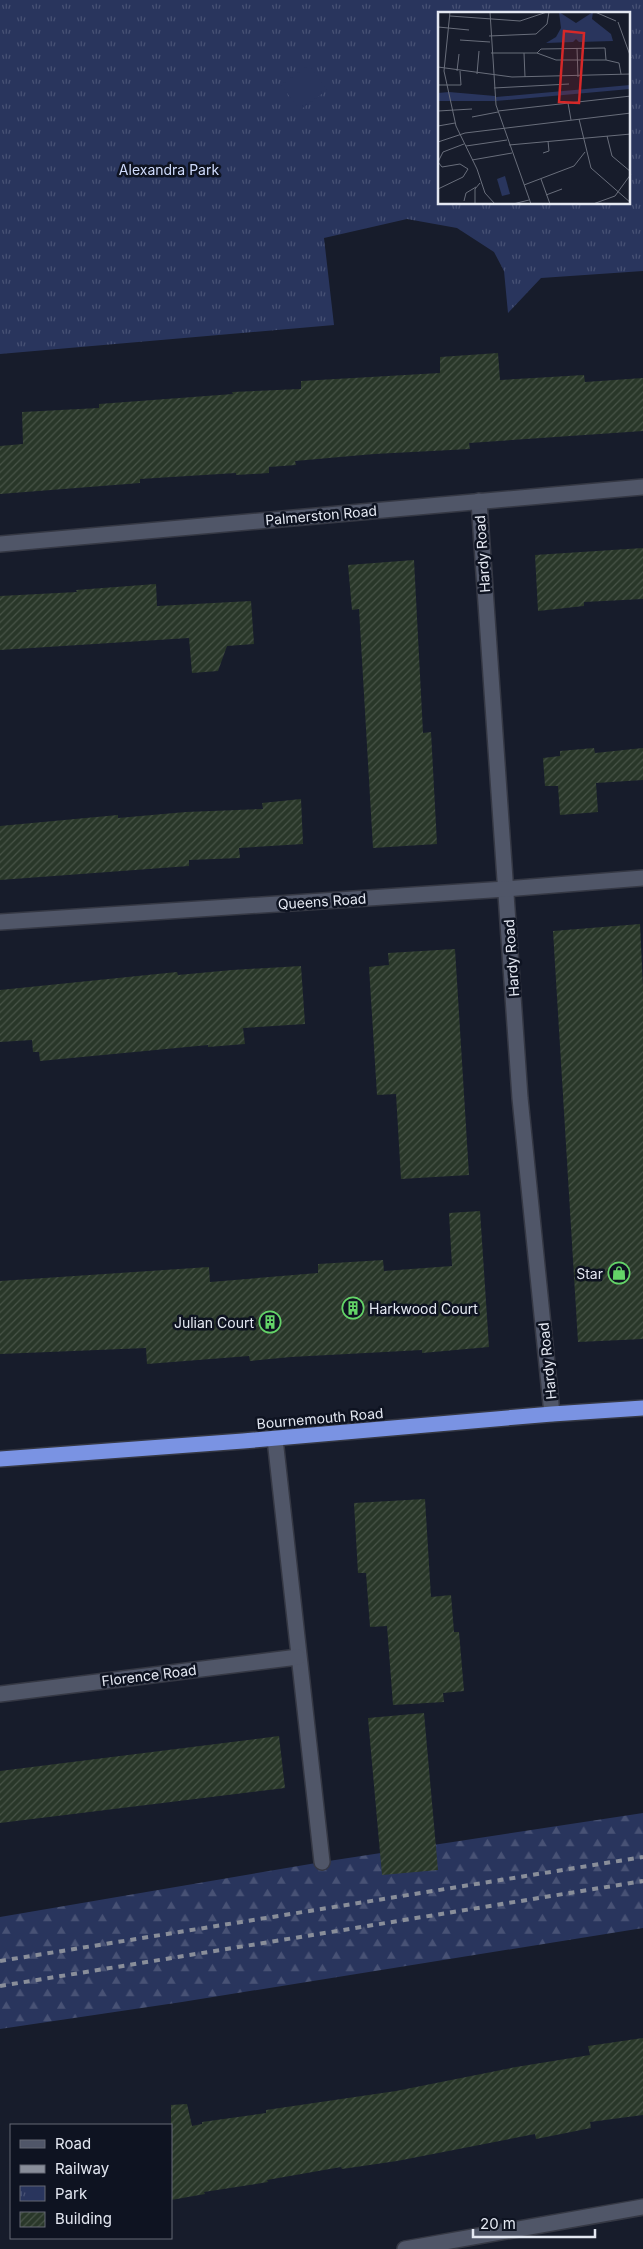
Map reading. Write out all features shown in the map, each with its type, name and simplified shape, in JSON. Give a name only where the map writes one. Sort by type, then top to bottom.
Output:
[{"type":"highway","name":"Bournemouth Road","points":[[0,1459],[643,1408]]},
{"type":"street","name":"Palmerston Road","points":[[0,544],[643,487]]},
{"type":"street","name":"Hardy Road","points":[[479,501],[520,1098],[552,1414]]},
{"type":"street","name":"Queens Road","points":[[0,922],[506,890],[643,878]]},
{"type":"street","points":[[275,1438],[322,1862]]},
{"type":"street","name":"Florence Road","points":[[0,1694],[298,1657]]},
{"type":"street","points":[[405,2249],[643,2207]]},
{"type":"green space","name":"Alexandra Park","points":[[0,0],[643,0],[643,271],[541,278],[508,313],[504,271],[494,252],[457,228],[407,219],[324,238],[334,325],[0,354]]},
{"type":"green space","points":[[309,65],[327,90],[300,110],[281,85]]},
{"type":"green space","points":[[643,1813],[643,1928],[182,2002],[0,2029],[0,1917],[322,1862]]},
{"type":"building","points":[[498,353],[500,380],[584,375],[585,382],[643,378],[643,431],[469,443],[470,449],[374,454],[295,461],[296,465],[269,467],[269,473],[236,475],[236,473],[140,479],[140,483],[0,494],[0,446],[23,444],[22,412],[99,408],[99,404],[233,394],[232,392],[301,389],[301,381],[440,373],[440,357]]},
{"type":"building","points":[[643,548],[643,599],[584,602],[584,606],[538,611],[535,555]]},
{"type":"building","points":[[414,560],[423,733],[431,732],[437,844],[373,848],[359,609],[352,610],[348,565]]},
{"type":"building","points":[[156,584],[157,606],[251,601],[254,644],[227,646],[218,671],[192,673],[189,638],[0,650],[0,596],[77,592],[76,590]]},
{"type":"building","points":[[594,748],[595,753],[643,748],[643,780],[596,783],[598,812],[560,815],[558,786],[545,786],[543,758],[560,756],[560,751]]},
{"type":"building","points":[[301,799],[303,844],[239,848],[240,858],[189,860],[189,866],[0,880],[0,826],[118,815],[118,818],[186,812],[263,809],[262,803]]},
{"type":"building","points":[[640,924],[643,988],[643,1339],[578,1342],[553,931]]},
{"type":"building","points":[[455,949],[469,1175],[401,1179],[396,1094],[377,1095],[369,967],[389,965],[388,953]]},
{"type":"building","points":[[301,966],[305,1024],[243,1028],[245,1044],[208,1047],[208,1045],[40,1061],[39,1052],[33,1052],[32,1040],[0,1042],[0,990],[177,972],[178,975]]},
{"type":"building","points":[[480,1211],[489,1347],[422,1353],[422,1350],[250,1361],[249,1356],[147,1364],[146,1348],[0,1354],[0,1281],[209,1267],[210,1282],[318,1273],[318,1264],[383,1260],[384,1271],[452,1266],[449,1213]]},
{"type":"building","points":[[425,1499],[431,1597],[451,1595],[454,1632],[459,1632],[464,1691],[443,1693],[444,1702],[393,1705],[387,1626],[370,1627],[366,1573],[358,1573],[354,1503]]},
{"type":"building","points":[[424,1713],[438,1870],[382,1875],[368,1718]]},
{"type":"building","points":[[279,1736],[285,1788],[0,1823],[0,1771]]},
{"type":"building","points":[[643,2038],[643,2115],[590,2122],[591,2128],[536,2139],[535,2134],[397,2161],[342,2169],[341,2167],[267,2180],[268,2182],[204,2192],[205,2194],[172,2200],[171,2105],[187,2104],[192,2126],[202,2124],[202,2122],[266,2113],[266,2110],[396,2091],[516,2067],[590,2055],[588,2046]]},
{"type":"railway","points":[[0,1961],[643,1857]]},
{"type":"railway","points":[[0,1986],[643,1881]]},
{"type":"place","name":"Star","points":[[619,1273]]},
{"type":"place","name":"Harkwood Court","points":[[353,1308]]},
{"type":"place","name":"Julian Court","points":[[270,1322]]}]
